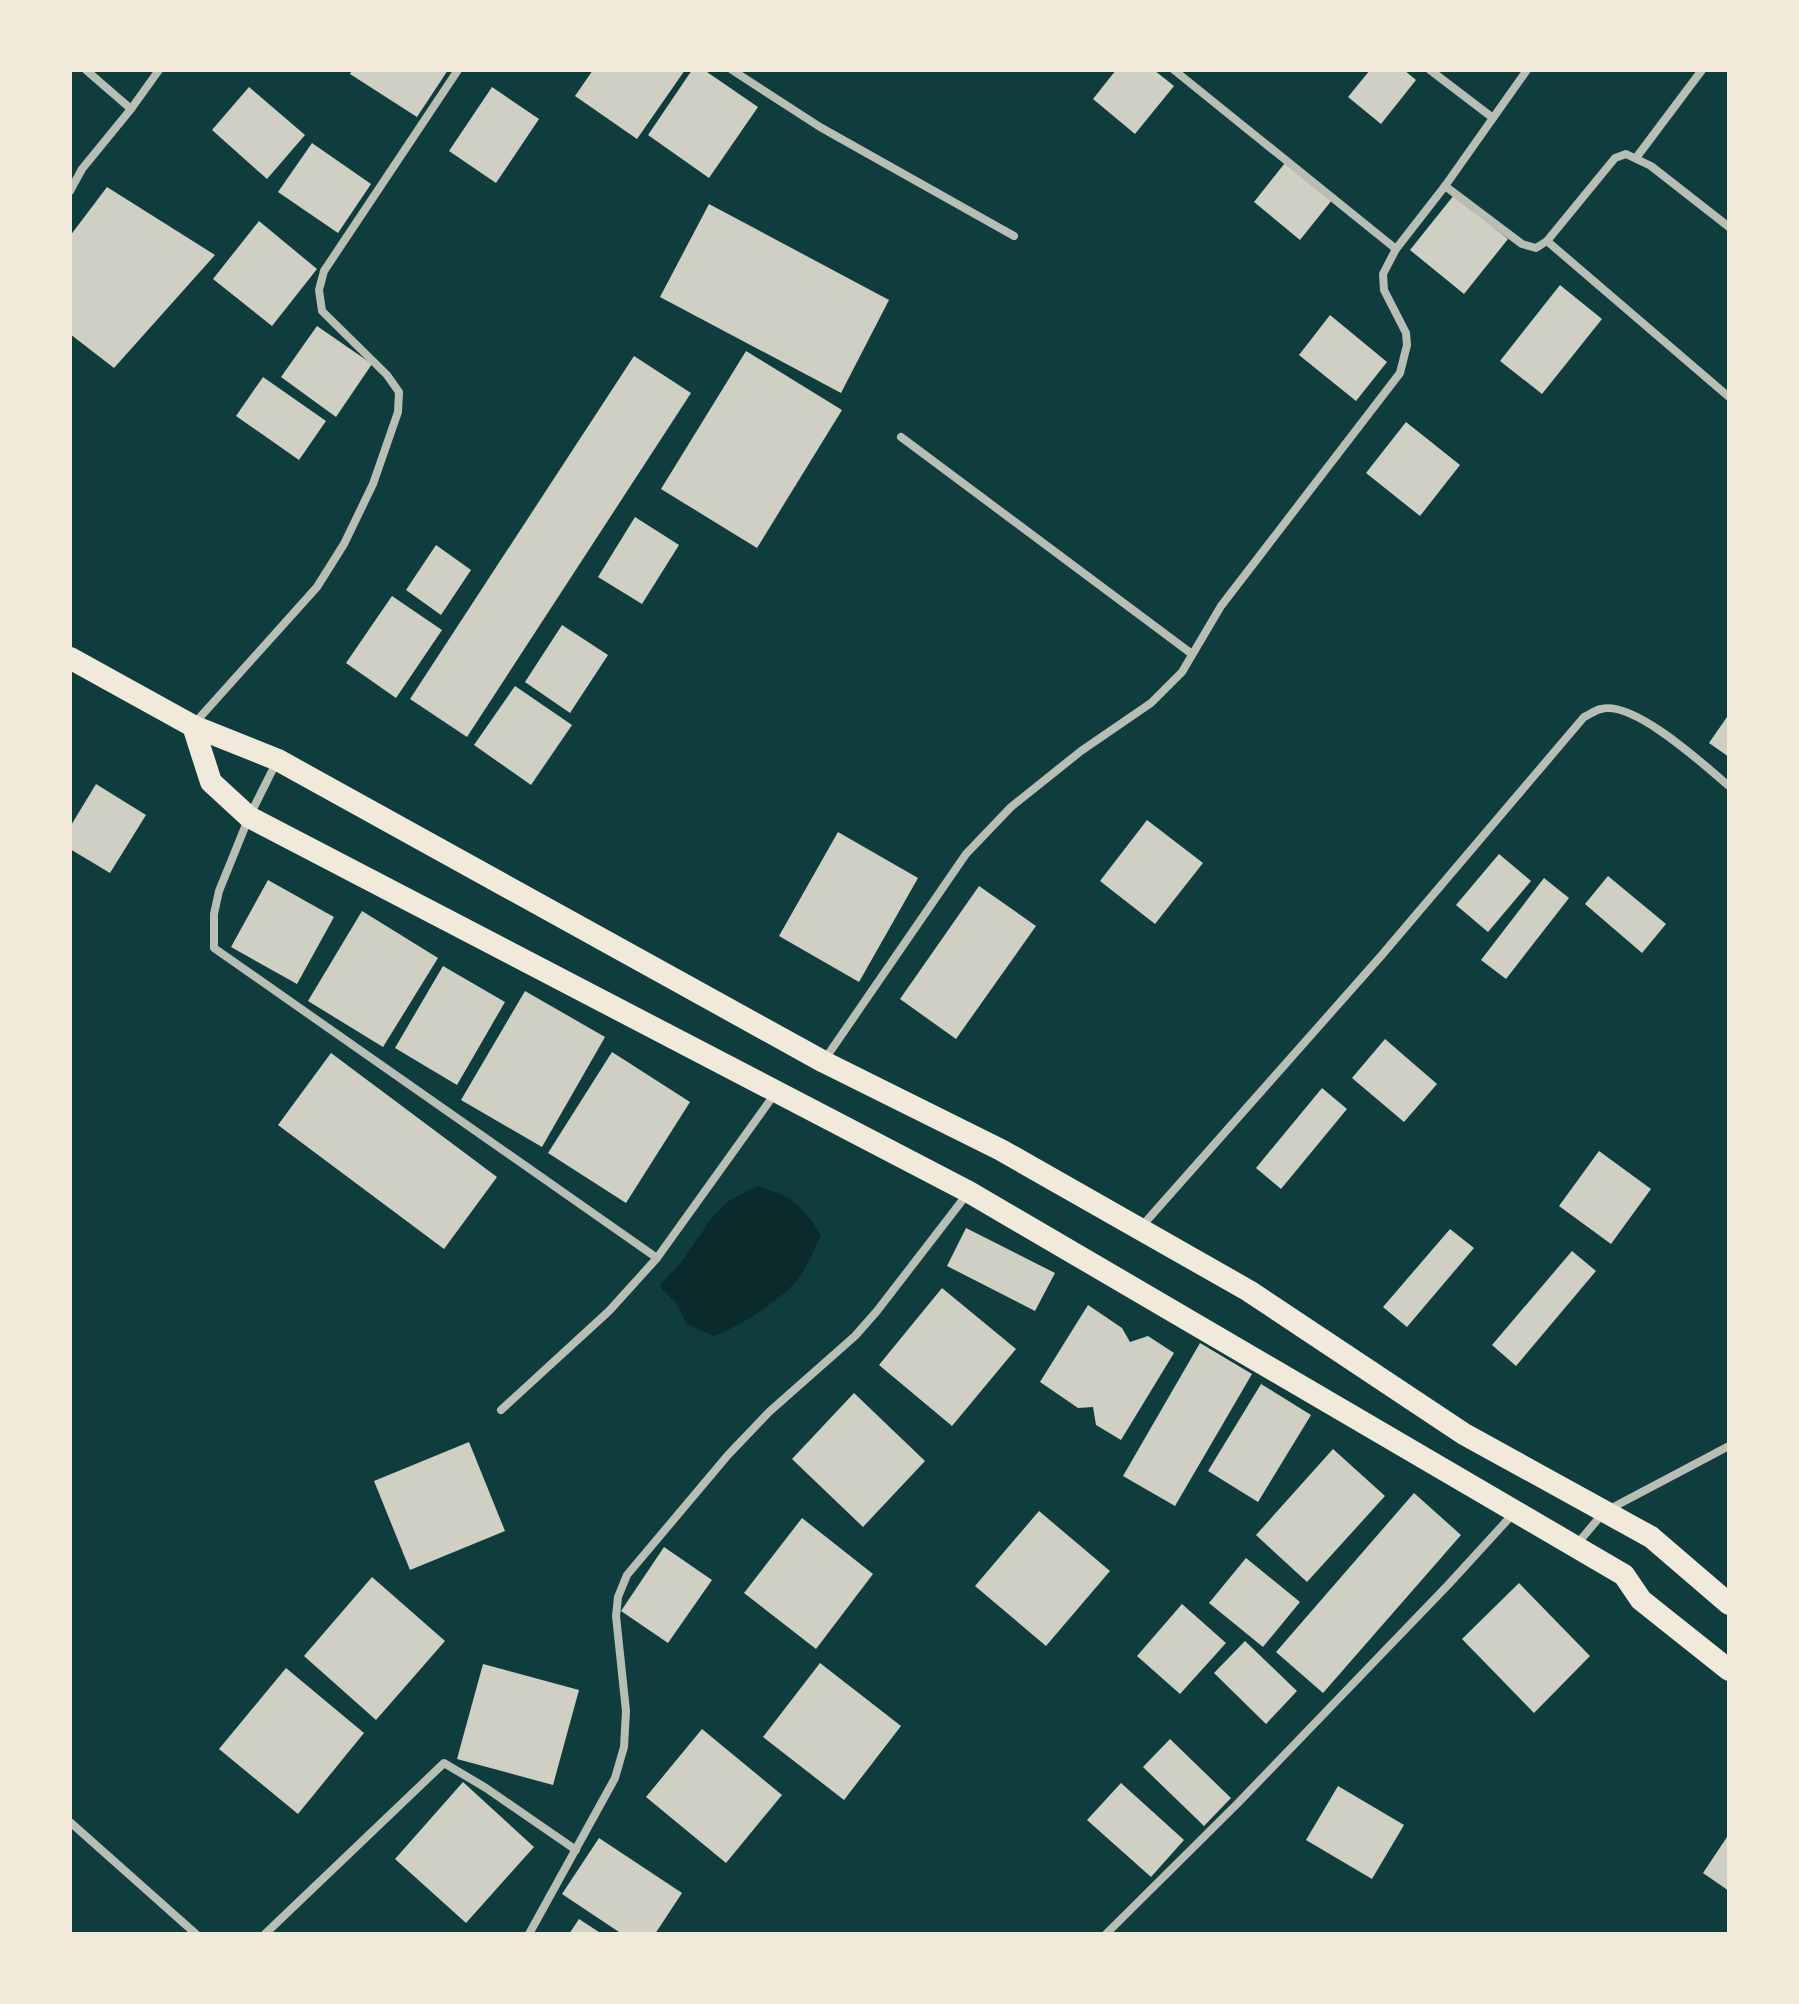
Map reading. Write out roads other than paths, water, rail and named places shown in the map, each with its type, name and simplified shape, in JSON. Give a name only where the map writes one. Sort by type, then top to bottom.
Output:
[{"type":"highway","points":[[70,658],[193,726],[278,760],[824,1062],[1001,1150],[1249,1291],[1464,1434],[1651,1537],[1729,1604]]},
{"type":"highway","points":[[193,726],[211,782],[249,817],[969,1192],[1624,1575],[1641,1600],[1729,1670]]},
{"type":"street","points":[[86,70],[131,109]]},
{"type":"street","points":[[70,191],[82,169],[159,70]]},
{"type":"street","points":[[193,726],[317,587],[344,544],[373,484],[398,412],[399,392],[387,375],[322,311],[319,290],[324,271],[458,70]]},
{"type":"street","points":[[732,70],[820,127],[1014,236]]},
{"type":"street","points":[[1174,70],[1396,249]]},
{"type":"street","points":[[1430,70],[1493,118]]},
{"type":"street","points":[[824,1062],[966,854],[1011,807],[1081,751],[1151,703],[1182,672],[1221,606],[1400,373],[1407,345],[1406,333],[1384,290],[1383,274],[1396,249],[1527,70]]},
{"type":"street","points":[[1636,158],[1702,70]]},
{"type":"street","points":[[1445,186],[1522,244],[1536,248],[1547,241],[1615,158],[1626,154],[1651,166],[1729,227]]},
{"type":"street","points":[[1547,241],[1729,397]]},
{"type":"street","points":[[901,437],[1192,654]]},
{"type":"street","points":[[1139,1230],[1381,956],[1584,717],[1603,708],[1628,713],[1659,729],[1729,786]]},
{"type":"street","points":[[278,760],[249,817],[219,891],[214,914],[214,948],[657,1258]]},
{"type":"street","points":[[501,1410],[609,1311],[657,1258],[776,1092]]},
{"type":"street","points":[[529,1934],[615,1778],[624,1747],[626,1711],[616,1616],[618,1597],[627,1575],[728,1455],[769,1412],[870,1320],[969,1192]]},
{"type":"street","points":[[1576,1545],[1604,1512],[1729,1446]]},
{"type":"street","points":[[1106,1934],[1311,1727],[1516,1511]]},
{"type":"street","points":[[265,1934],[444,1763],[576,1850]]},
{"type":"street","points":[[70,1822],[196,1934]]},
{"type":"water","points":[[757,1186],[795,1203],[821,1235],[801,1275],[784,1293],[749,1319],[714,1336],[686,1324],[677,1304],[659,1286],[680,1264],[711,1219],[727,1202]]}]
